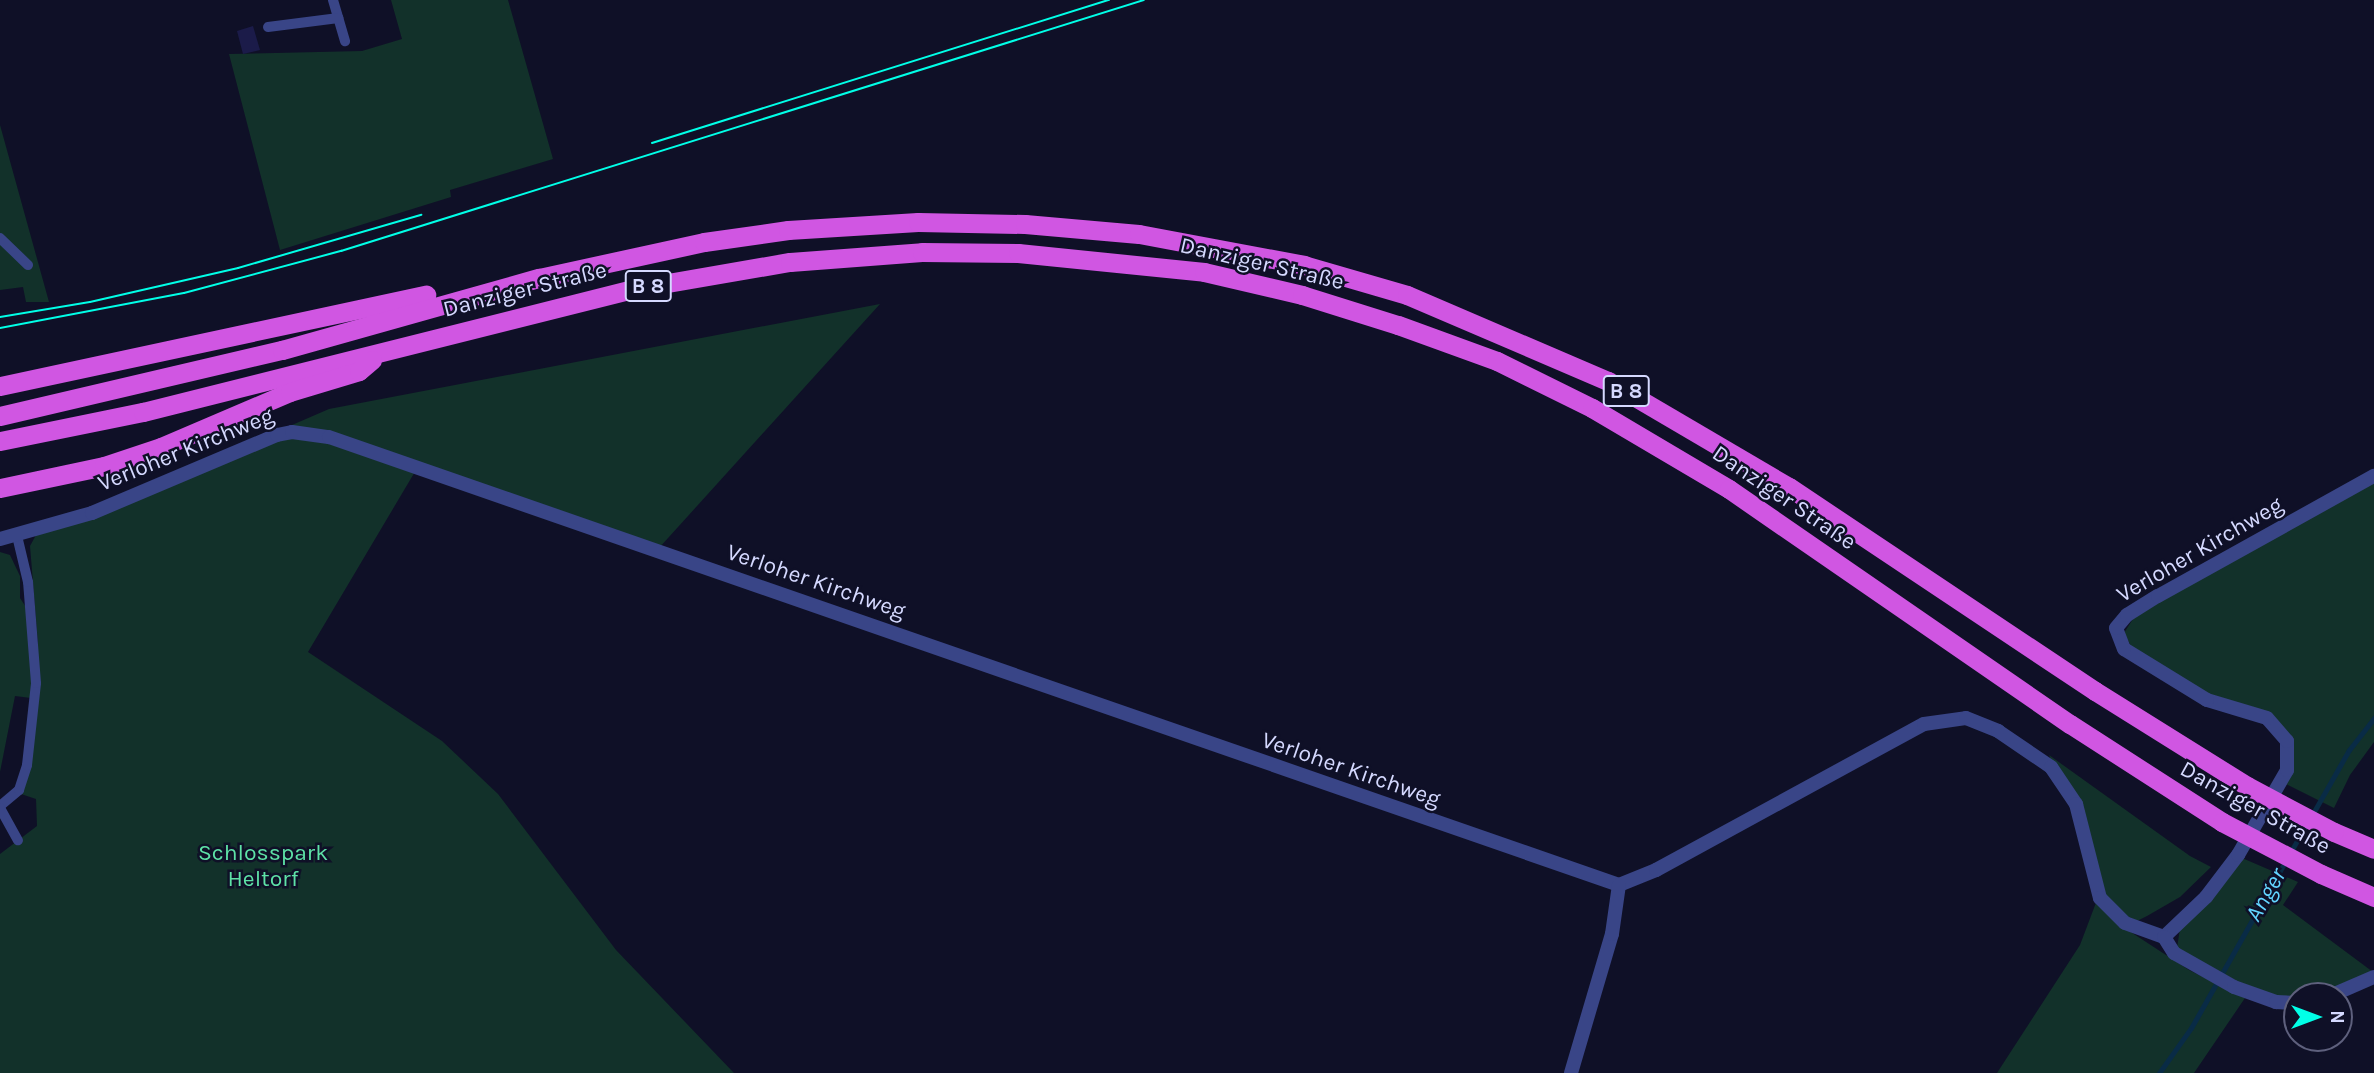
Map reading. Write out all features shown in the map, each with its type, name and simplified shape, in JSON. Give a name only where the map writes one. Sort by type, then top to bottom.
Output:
[{"type":"highway","name":"Danziger Straße","points":[[0,416],[282,350],[470,296],[704,242],[788,230],[918,222],[1025,224],[1139,234],[1304,265],[1407,295],[1608,381],[1788,487],[2095,691],[2247,786],[2334,832],[2374,849]]},
{"type":"highway","name":"Danziger Straße","points":[[0,441],[143,412],[633,289],[790,261],[922,252],[1123,261],[1204,272],[1301,295],[1497,361],[1662,447],[2222,822],[2321,874],[2374,897]]},
{"type":"highway","points":[[0,386],[450,289],[470,296]]},
{"type":"highway","points":[[0,488],[104,466],[162,447],[290,392],[359,371],[381,352]]},
{"type":"street","name":"Verloher Kirchweg","points":[[0,539],[92,513],[276,435],[292,432],[329,437],[1619,885]]},
{"type":"street","name":"Verloher Kirchweg","points":[[2164,937],[2206,897],[2238,855],[2287,770],[2287,741],[2267,718],[2207,700],[2124,649],[2116,628],[2127,615],[2158,596],[2374,476]]},
{"type":"street","points":[[1571,1073],[1612,934],[1619,885],[1656,870],[1924,724],[1966,718],[1998,731],[2051,766],[2076,804],[2100,898],[2125,922],[2164,937],[2168,948],[2200,970],[2234,987],[2283,1002]]},
{"type":"street","points":[[2353,986],[2374,977]]},
{"type":"lane","points":[[332,0],[345,41]]},
{"type":"lane","points":[[268,27],[338,18]]},
{"type":"lane","points":[[0,238],[28,265]]},
{"type":"lane","points":[[17,536],[29,582],[36,683],[27,765],[19,790],[0,807],[18,840]]},
{"type":"green space","points":[[391,0],[508,0],[553,159],[450,190],[451,197],[280,250],[229,54],[362,51],[402,39]]},
{"type":"green space","points":[[0,125],[49,302],[26,302],[23,287],[0,290]]},
{"type":"green space","points":[[880,304],[659,548],[292,425],[329,409]]},
{"type":"green space","name":"Schlosspark Heltorf","points":[[305,435],[416,470],[308,652],[442,741],[498,794],[616,950],[734,1073],[0,1073],[0,854],[37,826],[36,799],[21,794],[38,644],[30,546],[36,535],[253,447]]},
{"type":"green space","points":[[2374,479],[2374,742],[2350,775],[2334,808],[2284,783],[2285,730],[2208,699],[2134,652],[2124,633],[2138,611]]},
{"type":"green space","points":[[0,552],[10,555],[20,576],[20,598],[31,615],[31,698],[15,696],[0,772]]},
{"type":"green space","points":[[2049,755],[2190,856],[2211,867],[2180,897],[2137,921],[2124,918],[2103,894],[2094,859]]},
{"type":"green space","points":[[2242,858],[2298,882],[2283,905],[2373,972],[2349,982],[2283,982],[2283,997],[2268,998],[2177,948],[2181,922]]},
{"type":"green space","points":[[2097,900],[2120,925],[2189,970],[2245,998],[2194,1073],[1997,1073],[2080,945]]},
{"type":"building","points":[[253,26],[260,50],[243,54],[237,31]]},
{"type":"waterway","name":"Anger","points":[[2312,815],[2349,750],[2374,718]]},
{"type":"waterway","name":"Anger","points":[[2159,1073],[2191,1028],[2307,823]]},
{"type":"tram line","points":[[652,143],[1109,0]]},
{"type":"tram line","points":[[0,328],[184,293],[341,251],[1144,0]]},
{"type":"tram line","points":[[0,317],[90,302],[238,268],[421,215]]}]
